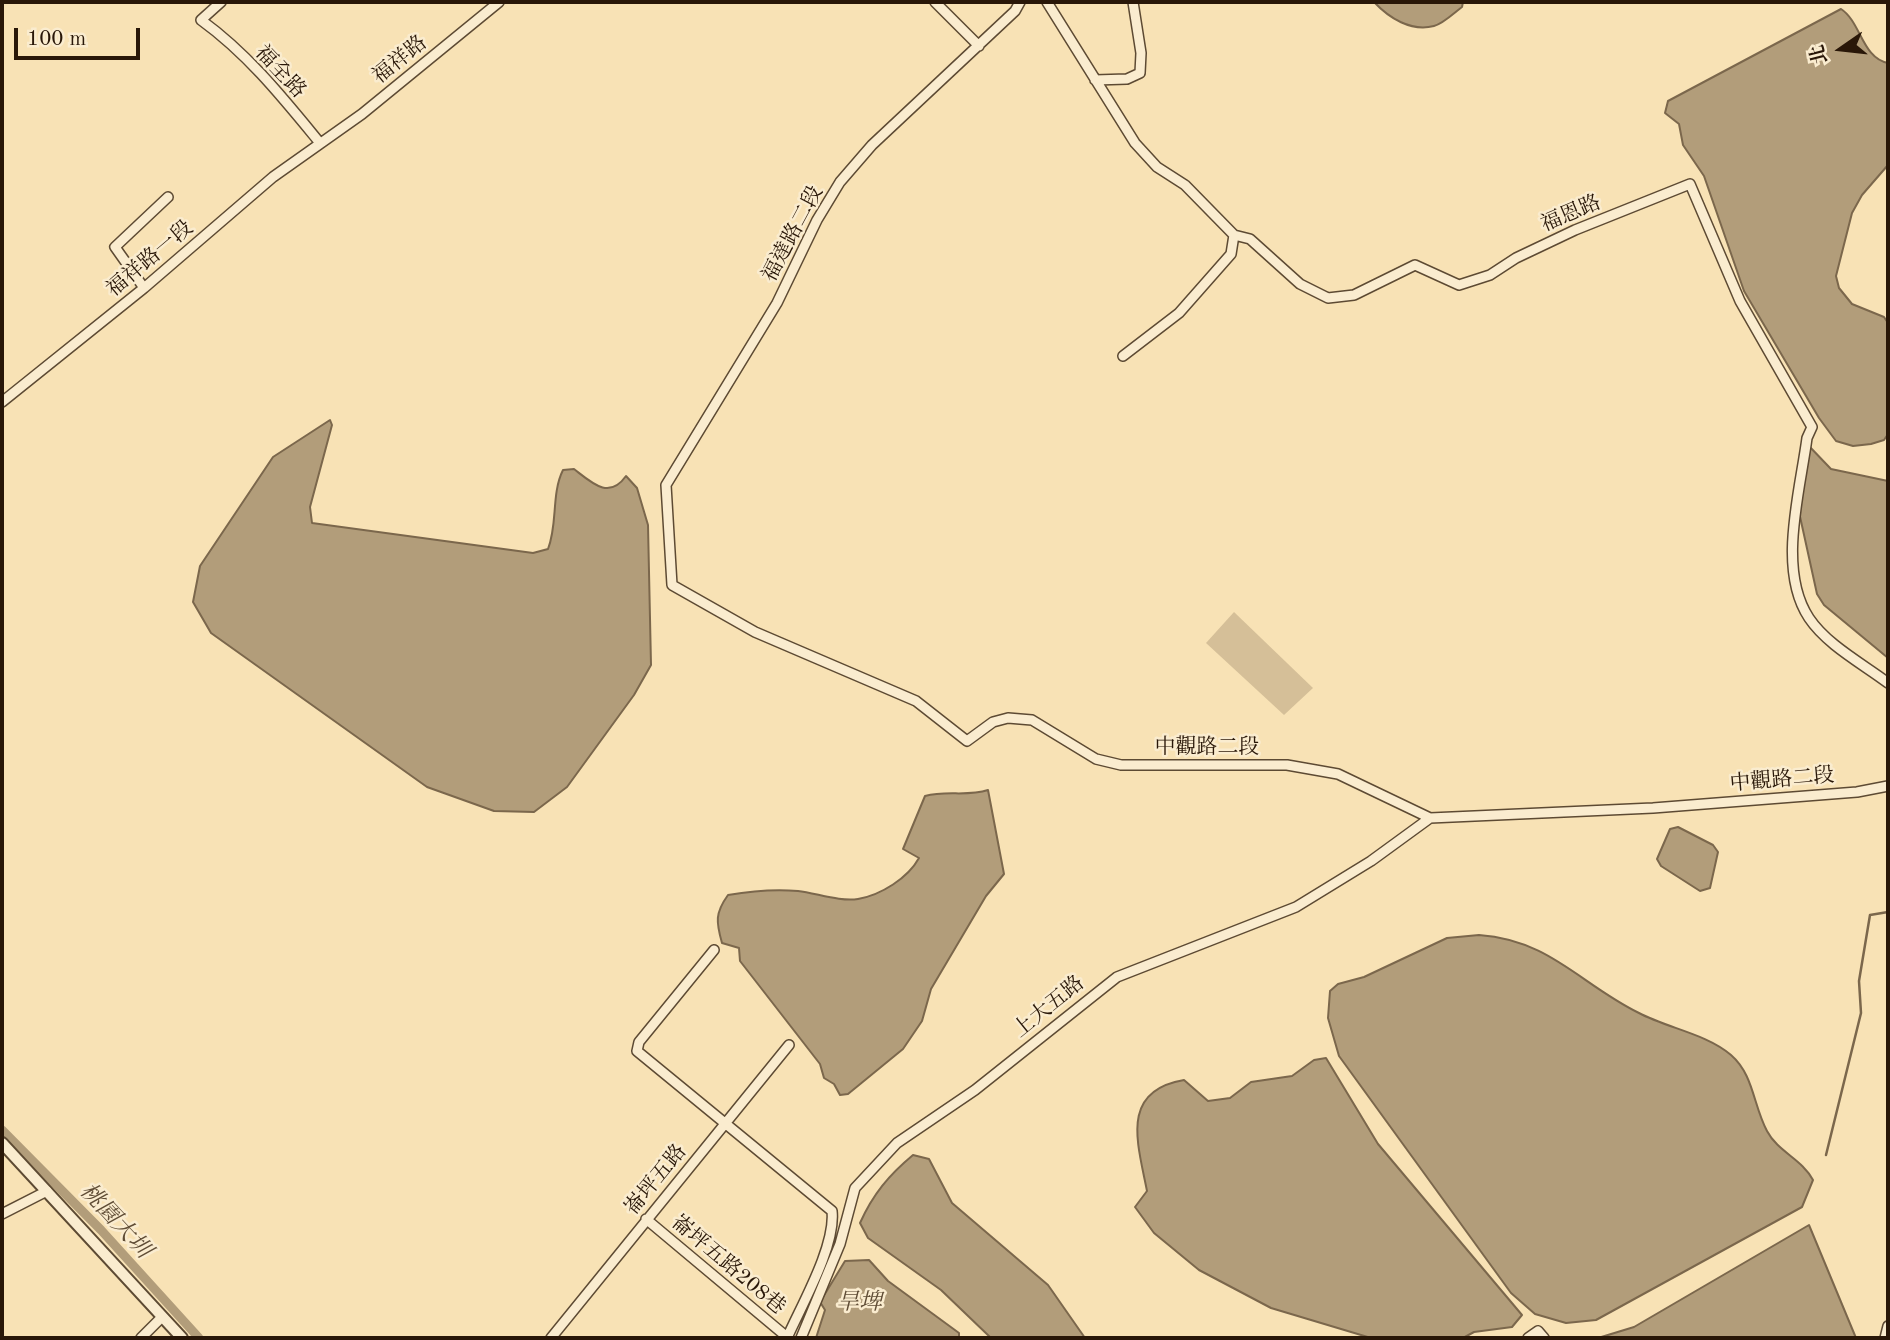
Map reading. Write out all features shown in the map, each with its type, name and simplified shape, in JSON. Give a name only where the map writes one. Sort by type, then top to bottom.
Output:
[{"type":"street","name":"福全路","points":[[221,2],[201,20],[229,40],[260,70],[320,143]]},
{"type":"street","name":"福祥路","points":[[320,143],[362,114],[499,2]]},
{"type":"street","points":[[935,2],[979,46]]},
{"type":"street","name":"福達路二段","points":[[666,485],[777,303],[817,220],[841,182],[896,121],[1015,12],[1020,2]]},
{"type":"street","name":"福恩路","points":[[1047,2],[1135,143],[1157,167],[1185,185],[1234,235],[1250,239],[1300,284],[1328,298],[1354,295],[1415,265],[1458,285],[1490,275],[1516,258],[1575,230],[1690,184],[1740,301],[1812,428],[1807,438],[1791,545],[1799,590],[1809,618],[1829,639],[1888,683]]},
{"type":"street","points":[[1096,80],[1127,79],[1140,73],[1141,53],[1133,2]]},
{"type":"street","name":"福祥路一段","points":[[2,402],[145,288],[273,177],[320,143]]},
{"type":"street","points":[[145,288],[116,247],[168,197]]},
{"type":"street","points":[[1123,356],[1179,313],[1231,254],[1234,235]]},
{"type":"street","name":"中觀路二段","points":[[666,485],[672,585],[755,632],[916,701],[967,741],[993,722],[1009,718],[1032,720],[1096,759],[1121,765],[1287,765],[1338,774],[1430,818],[1653,808],[1857,792],[1888,786]]},
{"type":"street","name":"上大五路","points":[[801,1338],[840,1244],[855,1188],[897,1143],[975,1090],[1117,977],[1185,948],[1296,907],[1371,861],[1430,818]]},
{"type":"street","points":[[715,950],[639,1042],[637,1051],[832,1212],[832,1228],[822,1257],[787,1338]]},
{"type":"street","name":"崙坪五路","points":[[551,1338],[789,1045]]},
{"type":"street","points":[[2,1143],[182,1338]]},
{"type":"street","points":[[2,1214],[47,1191]]},
{"type":"street","name":"崙坪五路208巷","points":[[646,1219],[787,1338]]},
{"type":"street","points":[[832,1228],[845,1221]]},
{"type":"street","points":[[141,1338],[162,1317]]},
{"type":"street","points":[[1885,1338],[1888,1326]]},
{"type":"street","points":[[1528,1338],[1538,1331],[1544,1338]]},
{"type":"shaded area","points":[[1234,612],[1313,688],[1284,715],[1206,643]]},
{"type":"water","points":[[1374,2],[1463,2],[1462,7],[1445,21],[1437,25],[1417,27],[1401,22]]},
{"type":"water","points":[[1841,9],[1853,22],[1872,54],[1888,63],[1888,165],[1862,195],[1852,213],[1836,276],[1839,288],[1852,304],[1884,317],[1888,323],[1888,434],[1884,440],[1853,446],[1836,441],[1819,418],[1744,291],[1704,176],[1683,145],[1679,124],[1665,113],[1668,101]]},
{"type":"water","points":[[330,420],[332,425],[310,507],[312,523],[533,553],[548,549],[557,489],[563,470],[574,469],[594,484],[607,488],[620,483],[626,476],[637,488],[648,525],[651,665],[634,695],[567,787],[534,812],[494,811],[427,787],[211,633],[193,602],[200,566],[273,457]]},
{"type":"water","points":[[1808,445],[1831,469],[1888,481],[1888,658],[1824,605],[1817,594],[1799,512]]},
{"type":"water","points":[[988,790],[1004,874],[986,896],[931,989],[922,1021],[903,1049],[848,1094],[840,1095],[834,1084],[824,1078],[820,1064],[740,961],[739,948],[722,943],[718,923],[721,907],[728,895],[754,891],[798,891],[851,900],[876,894],[901,879],[919,858],[903,849],[925,796]]},
{"type":"water","points":[[1678,827],[1713,845],[1718,852],[1710,888],[1700,891],[1661,866],[1657,859],[1670,829]]},
{"type":"water","points":[[1479,935],[1526,945],[1545,954],[1618,1002],[1650,1018],[1699,1036],[1731,1055],[1744,1072],[1767,1131],[1783,1150],[1803,1166],[1813,1180],[1802,1207],[1596,1320],[1566,1323],[1535,1314],[1511,1293],[1339,1056],[1328,1018],[1330,991],[1338,984],[1364,977],[1447,938]]},
{"type":"water","points":[[1326,1058],[1378,1144],[1522,1315],[1512,1327],[1474,1332],[1463,1338],[1371,1338],[1271,1308],[1199,1270],[1154,1233],[1135,1207],[1147,1191],[1140,1155],[1138,1122],[1141,1108],[1150,1095],[1163,1086],[1184,1080],[1208,1101],[1230,1098],[1251,1082],[1292,1076],[1314,1060]]},
{"type":"water","points":[[913,1155],[929,1159],[952,1203],[1048,1285],[1085,1338],[991,1338],[941,1290],[868,1238],[860,1223],[870,1203],[896,1170]]},
{"type":"water","points":[[1809,1225],[1856,1338],[1598,1338],[1634,1327]]},
{"type":"water","name":"旱埤","points":[[869,1260],[888,1281],[959,1333],[959,1338],[816,1338],[825,1310],[820,1302],[845,1261]]},
{"type":"waterway","points":[[1826,1155],[1861,1013],[1859,981],[1870,915],[1888,912]]},
{"type":"waterway","name":"桃園大圳","points":[[2,1130],[101,1230],[199,1338]]}]
